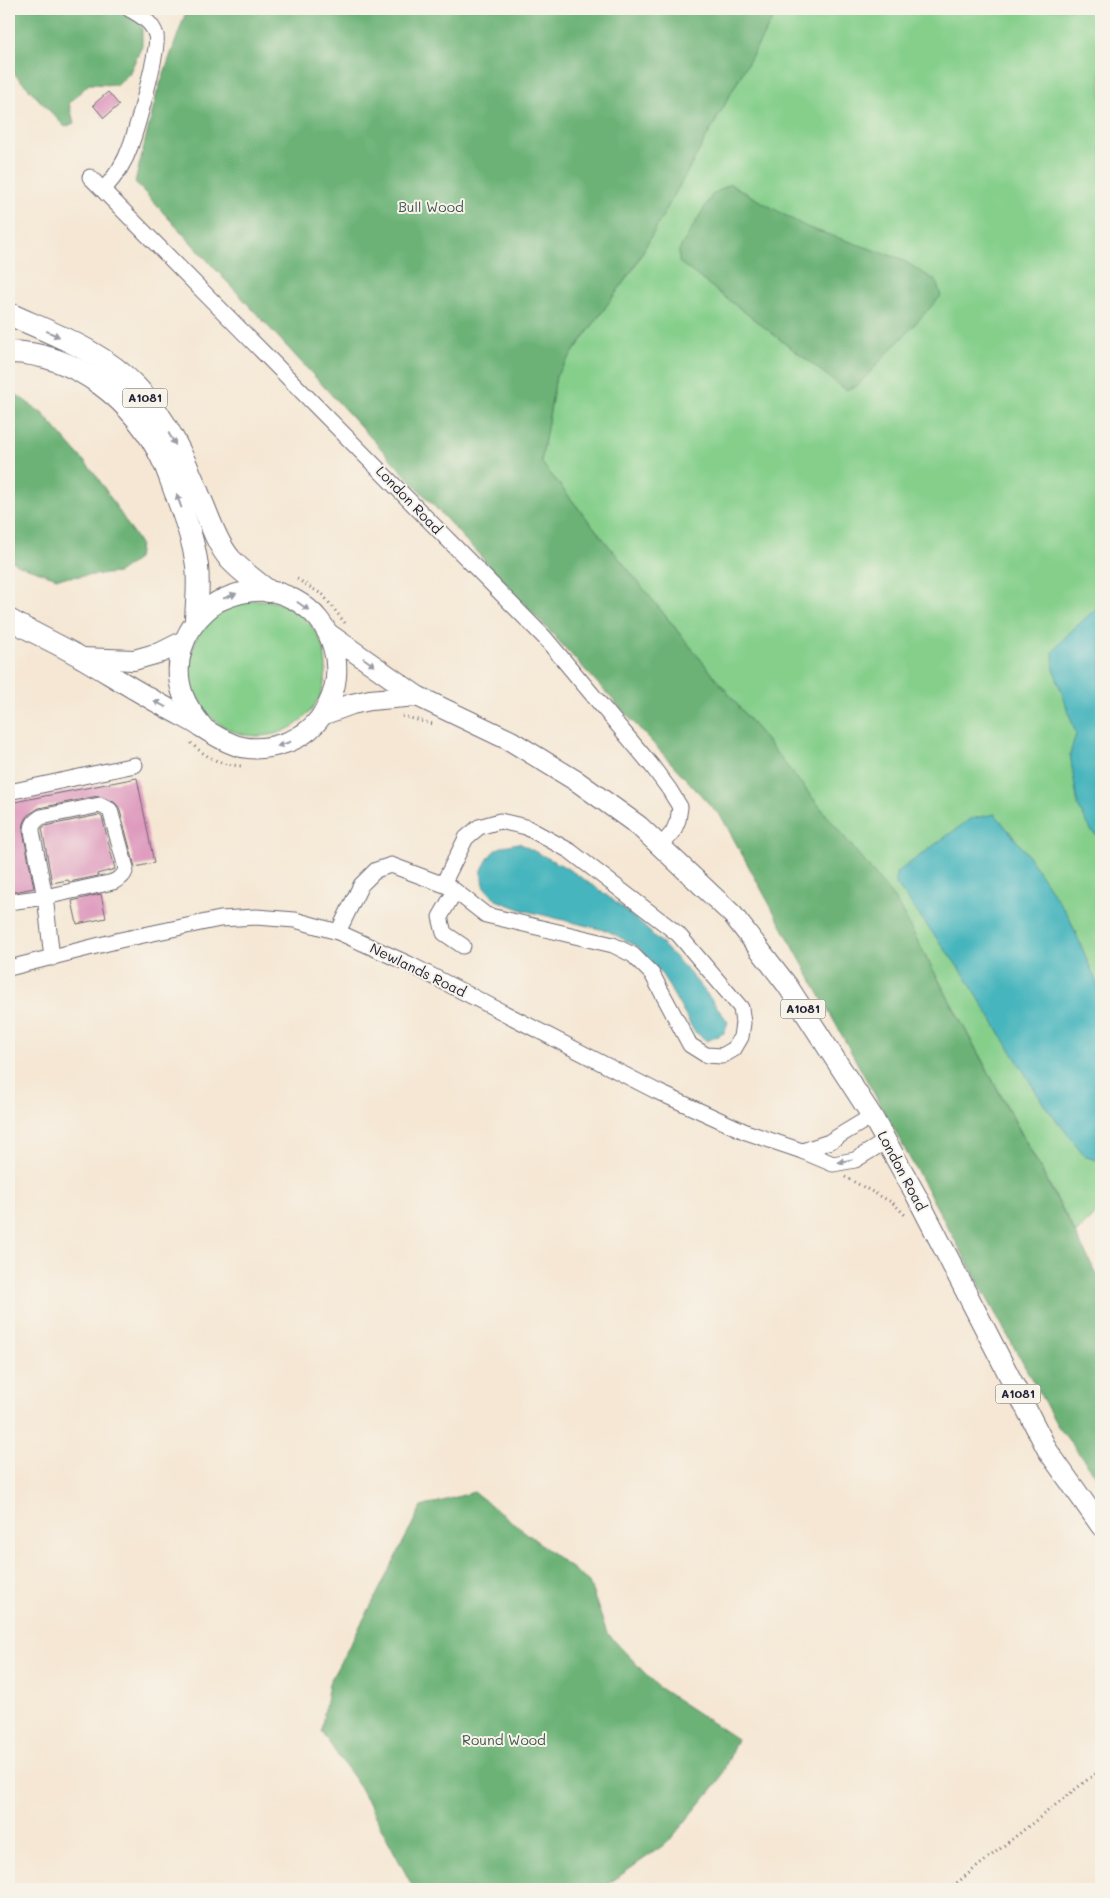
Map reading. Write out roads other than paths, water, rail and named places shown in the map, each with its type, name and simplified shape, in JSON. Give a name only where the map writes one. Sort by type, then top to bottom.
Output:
[{"type":"highway","name":"A1081","points":[[9,314],[72,342],[107,362],[137,387],[163,423],[186,462],[219,541],[230,558],[268,591]]},
{"type":"highway","name":"A1081","points":[[9,352],[20,352],[57,360],[91,376],[116,396],[139,421],[163,460],[194,548],[198,585],[196,619]]},
{"type":"main road","points":[[9,619],[203,727],[218,738],[236,746],[255,749],[275,747],[293,740],[309,730],[322,715],[332,696],[337,676],[336,654],[329,634],[318,618],[304,605],[287,596],[268,591],[241,592],[216,602],[196,619],[184,640],[179,659],[179,677],[183,696],[191,712],[203,727]]},
{"type":"main road","name":"London Road","points":[[329,634],[416,696],[511,741],[545,761],[639,826],[733,915],[762,951],[830,1049],[872,1116],[916,1195],[1048,1451],[1101,1526]]},
{"type":"main road","points":[[81,658],[134,660],[162,652],[184,640]]},
{"type":"main road","points":[[322,715],[352,704],[370,700],[416,696]]},
{"type":"street","points":[[104,189],[113,179],[130,148],[155,53],[157,36],[152,27],[145,19],[129,9]]},
{"type":"street","name":"London Road","points":[[90,177],[104,189],[545,638],[670,789],[680,807],[678,820],[673,832],[661,846]]},
{"type":"street","points":[[9,792],[135,765]]},
{"type":"street","points":[[9,902],[44,897],[113,882],[122,878],[126,868],[110,810],[100,805],[41,817],[35,821],[32,831],[44,897],[52,958]]},
{"type":"street","points":[[338,932],[361,886],[376,870],[391,865],[449,888],[486,914],[613,944],[633,955],[652,974],[690,1045],[706,1055],[722,1056],[734,1049],[741,1037],[743,1023],[741,1008],[678,934],[570,851],[526,827],[500,820],[478,827],[466,838],[449,888],[440,917],[444,933],[463,946]]},
{"type":"street","name":"Newlands Road","points":[[9,968],[185,925],[220,919],[256,917],[295,920],[338,932],[409,964],[656,1091],[746,1132],[802,1151],[832,1164],[855,1160],[886,1141]]},
{"type":"street","points":[[802,1151],[829,1142],[872,1116]]},
{"type":"water","points":[[1101,604],[1101,834],[1098,836],[1092,832],[1078,806],[1070,754],[1076,734],[1054,670],[1053,652],[1066,636]]},
{"type":"water","points":[[995,814],[1025,851],[1069,917],[1101,993],[1101,1161],[1086,1157],[1045,1106],[965,976],[896,884],[896,873],[970,819]]},
{"type":"water","points":[[519,843],[563,866],[586,881],[632,916],[653,935],[693,978],[728,1022],[724,1033],[707,1041],[694,1031],[663,976],[638,947],[608,931],[523,910],[496,900],[485,888],[481,872],[491,854],[504,846]]},
{"type":"park label","name":"Bull Wood","points":[[431,207]]},
{"type":"park label","name":"Round Wood","points":[[504,1740]]}]
